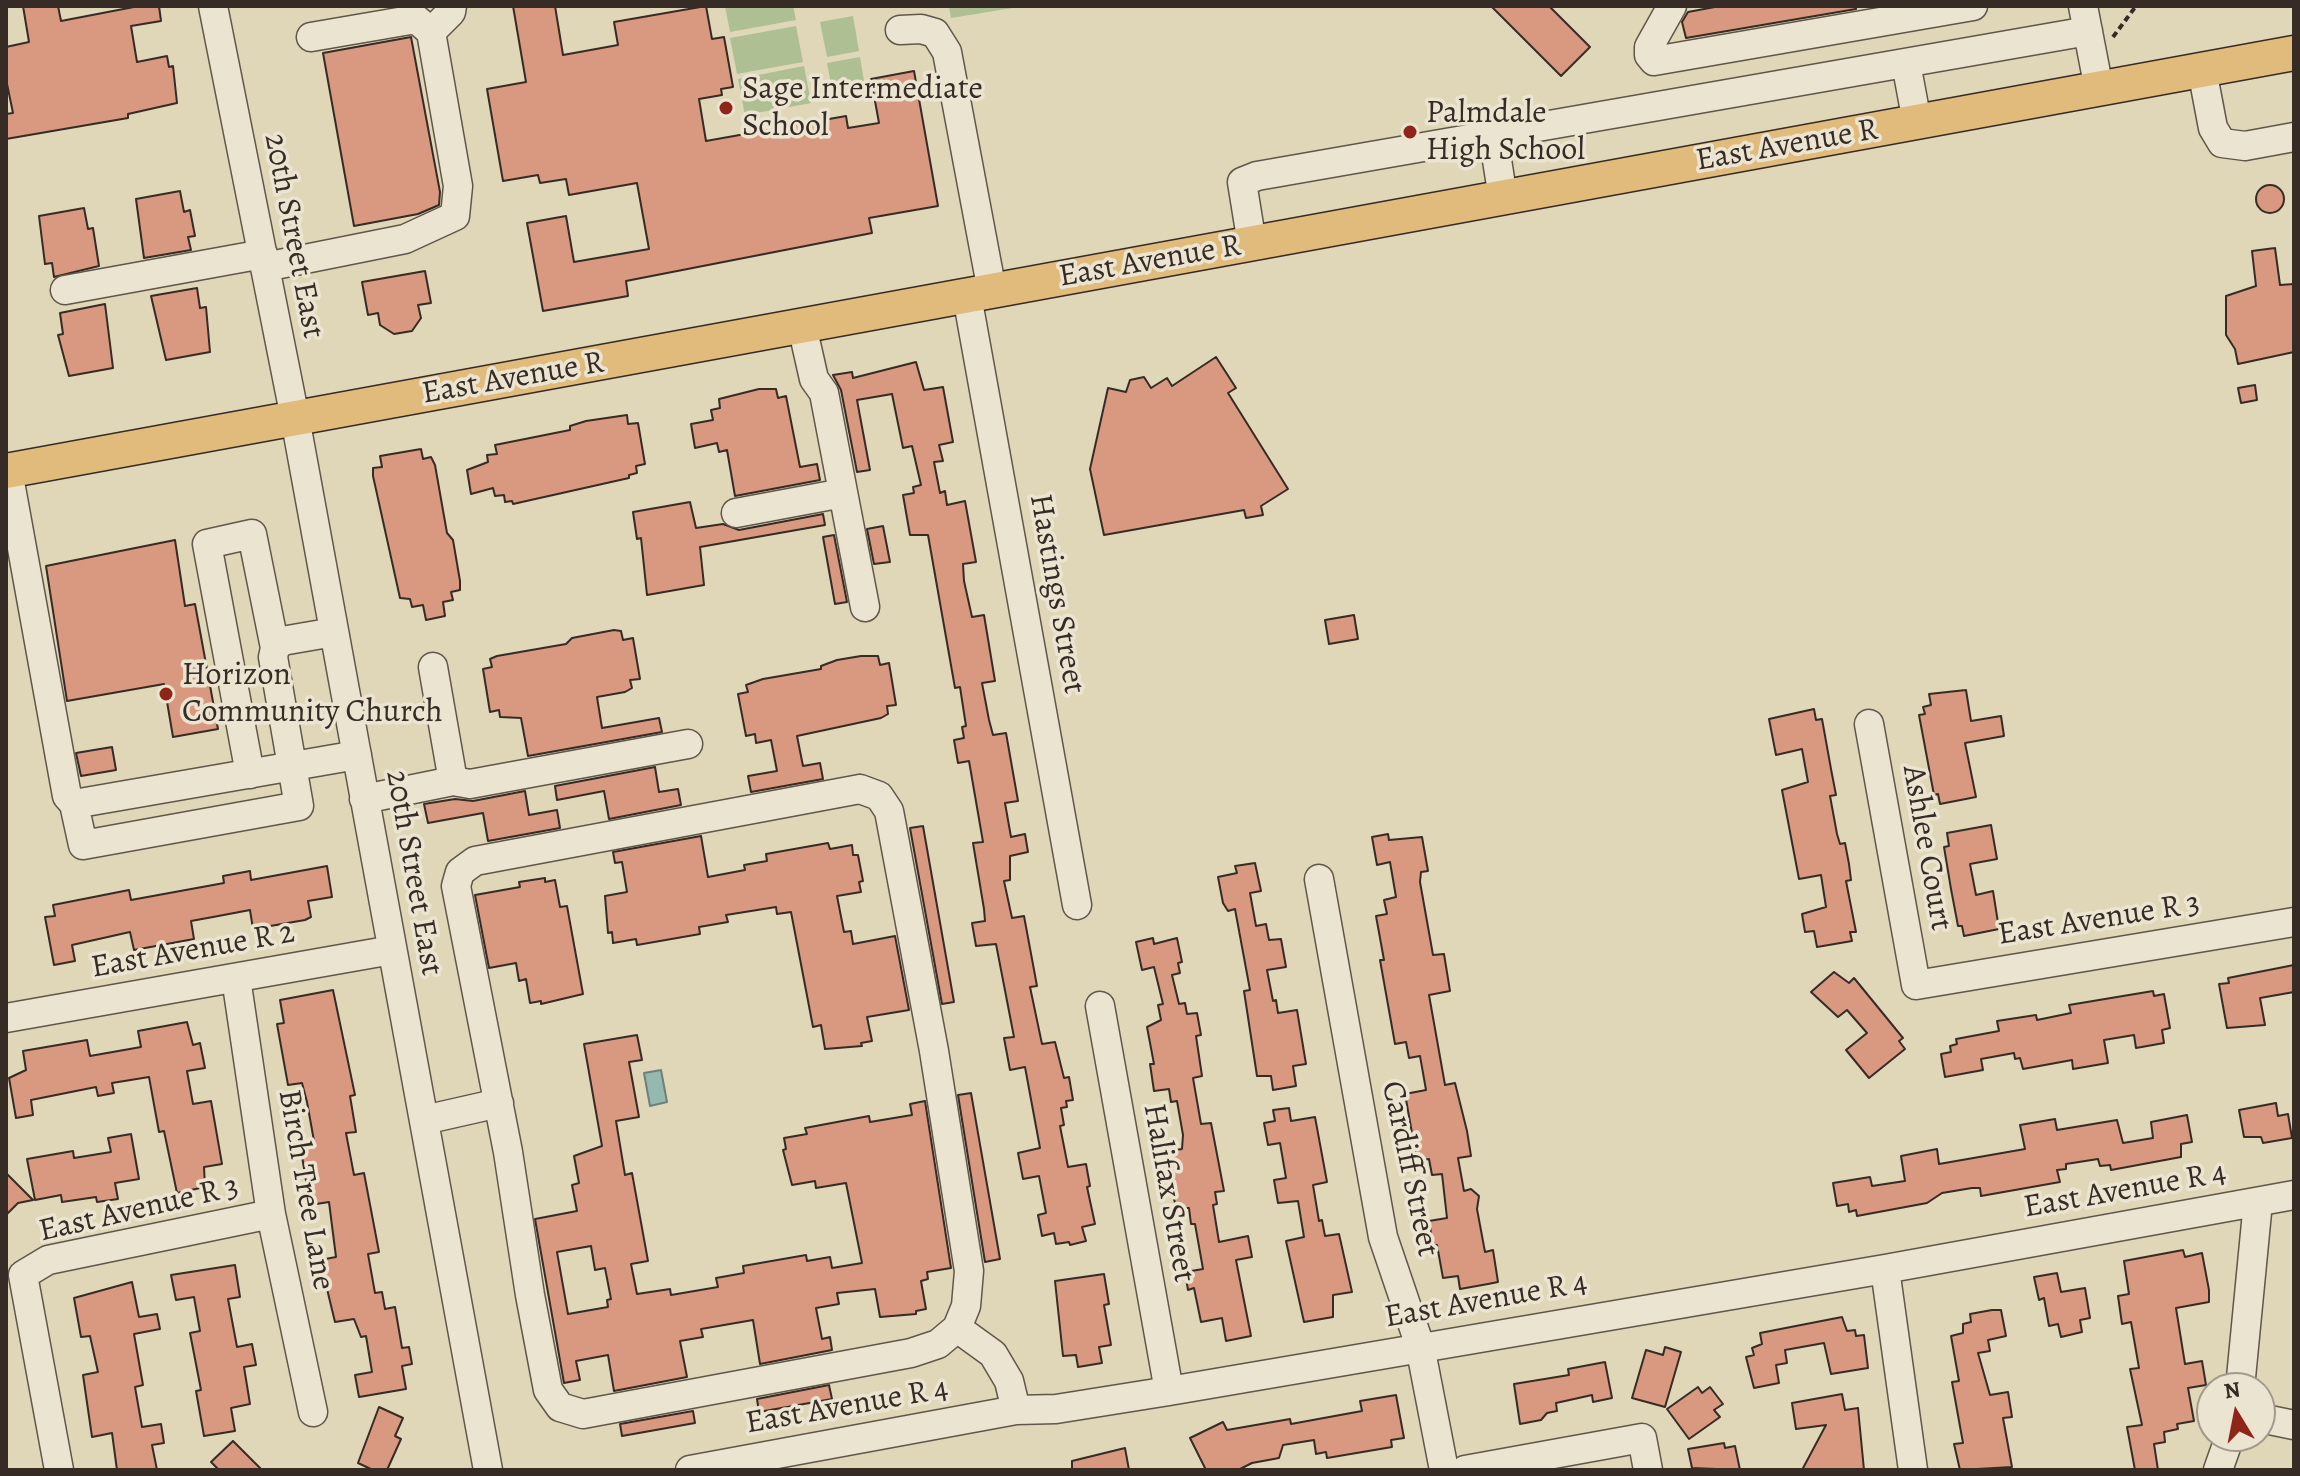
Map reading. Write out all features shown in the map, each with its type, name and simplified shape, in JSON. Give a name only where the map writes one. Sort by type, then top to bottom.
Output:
[{"type":"main road","name":"East Avenue R","points":[[7,471],[2294,53]]},
{"type":"street","name":"20th Street East","points":[[213,6],[295,418],[488,1470]]},
{"type":"street","points":[[431,32],[451,12],[452,6]]},
{"type":"street","points":[[1672,6],[1649,47],[1649,55],[1654,61],[1973,6]]},
{"type":"street","points":[[65,290],[405,239],[455,216],[458,186],[431,32],[416,19],[311,37]]},
{"type":"street","points":[[1252,244],[1242,182],[1257,176],[1906,63],[2094,25],[2099,89]]},
{"type":"street","name":"Hastings Street","points":[[900,30],[921,29],[935,33],[947,52],[980,293],[1077,905]]},
{"type":"street","points":[[1906,63],[1917,122]]},
{"type":"street","points":[[2202,70],[2213,128],[2222,143],[2245,146],[2294,137]]},
{"type":"street","points":[[1493,135],[1503,198]]},
{"type":"street","points":[[802,326],[814,379],[824,393],[865,607]]},
{"type":"street","points":[[7,471],[67,796],[74,804],[83,845],[299,806],[273,657],[275,648],[252,534],[207,544],[250,774]]},
{"type":"street","points":[[736,513],[843,493]]},
{"type":"street","points":[[275,648],[282,641],[334,632]]},
{"type":"street","points":[[433,667],[453,781]]},
{"type":"street","name":"Ashlee Court","points":[[1869,724],[1916,985]]},
{"type":"street","points":[[364,799],[453,781],[470,784],[688,744]]},
{"type":"street","points":[[74,804],[357,755]]},
{"type":"street","points":[[860,789],[879,796],[889,811],[934,1051],[969,1271],[966,1306],[957,1328],[938,1344],[911,1353],[583,1414],[560,1407],[548,1390],[499,1103],[456,886],[460,872],[475,861],[727,812],[860,789]]},
{"type":"street","name":"Cardiff Street","points":[[1319,879],[1383,1237],[1420,1346],[1444,1470]]},
{"type":"street","name":"East Avenue R 3","points":[[1916,985],[2294,922]]},
{"type":"street","name":"East Avenue R 2","points":[[6,1018],[392,950]]},
{"type":"street","name":"Birch Tree Lane","points":[[236,978],[271,1214],[313,1412]]},
{"type":"street","name":"Halifax Street","points":[[1100,1006],[1169,1391]]},
{"type":"street","points":[[424,1120],[499,1103]]},
{"type":"street","name":"East Avenue R 4","points":[[690,1470],[1016,1410],[1056,1409],[1169,1391],[1885,1269],[2294,1195]]},
{"type":"street","points":[[2242,1372],[2258,1202]]},
{"type":"street","name":"East Avenue R 3","points":[[59,1470],[23,1275],[48,1260],[271,1214]]},
{"type":"street","points":[[1885,1269],[1913,1470]]},
{"type":"street","points":[[957,1328],[993,1354],[1009,1381],[1016,1410]]},
{"type":"street","points":[[1465,1470],[1642,1438],[1648,1470]]},
{"type":"path","points":[[2094,25],[2136,6]]},
{"type":"green space","points":[[725,6],[793,6],[796,20],[730,32]]},
{"type":"green space","points":[[949,6],[1025,6],[951,18]]},
{"type":"green space","points":[[853,16],[859,51],[827,57],[820,22]]},
{"type":"green space","points":[[796,26],[803,62],[737,74],[730,38]]},
{"type":"green space","points":[[860,57],[866,93],[834,99],[827,63]]},
{"type":"green space","points":[[804,66],[811,103],[745,115],[738,79]]},
{"type":"water","points":[[661,1070],[667,1102],[650,1106],[644,1073]]},
{"type":"building","points":[[23,6],[58,6],[61,21],[139,6],[159,6],[161,21],[131,26],[137,62],[167,56],[169,67],[173,66],[177,103],[128,114],[128,118],[6,139],[6,114],[13,113],[6,79],[6,47],[29,42]]},
{"type":"building","points":[[513,6],[555,6],[563,55],[618,45],[614,22],[706,6],[712,39],[724,37],[733,87],[721,89],[722,95],[699,99],[706,141],[846,116],[848,128],[879,123],[871,79],[914,71],[938,206],[869,218],[872,233],[626,281],[628,296],[543,311],[527,223],[566,216],[574,262],[649,249],[637,183],[569,195],[566,179],[540,183],[538,175],[503,181],[487,89],[526,82]]},
{"type":"building","points":[[1491,6],[1549,6],[1590,47],[1561,76]]},
{"type":"building","points":[[1720,6],[1856,6],[1856,9],[1686,38],[1682,22],[1688,12]]},
{"type":"building","points":[[411,37],[440,192],[439,205],[418,214],[354,226],[323,53]]},
{"type":"building","points":[[2270,185],[2280,189],[2284,199],[2280,209],[2270,213],[2260,209],[2256,199],[2260,189]]},
{"type":"building","points":[[180,191],[184,212],[190,210],[195,236],[188,237],[191,250],[144,258],[136,199]]},
{"type":"building","points":[[84,208],[88,229],[93,228],[99,266],[54,277],[52,263],[45,264],[39,216]]},
{"type":"building","points":[[2275,248],[2280,285],[2294,284],[2294,352],[2238,364],[2235,349],[2226,335],[2226,296],[2256,286],[2252,251]]},
{"type":"building","points":[[425,271],[431,303],[418,305],[421,318],[412,331],[394,334],[380,325],[378,313],[368,315],[362,282]]},
{"type":"building","points":[[197,288],[200,308],[206,307],[210,352],[166,360],[151,296]]},
{"type":"building","points":[[105,304],[113,368],[69,376],[58,335],[63,334],[60,313]]},
{"type":"building","points":[[1216,357],[1236,388],[1228,393],[1288,489],[1261,506],[1263,515],[1246,518],[1244,510],[1104,535],[1090,469],[1108,388],[1126,392],[1130,380],[1144,377],[1151,388],[1167,378],[1172,386]]},
{"type":"building","points":[[916,362],[924,390],[943,387],[953,442],[939,445],[943,461],[934,462],[940,493],[945,491],[947,505],[965,501],[976,562],[963,564],[964,581],[972,617],[984,615],[995,681],[982,683],[993,735],[1006,733],[1018,801],[1005,803],[1011,837],[1025,834],[1028,852],[1010,856],[1010,880],[1004,881],[1012,918],[1024,916],[1037,986],[1030,987],[1042,1044],[1055,1042],[1064,1078],[1069,1077],[1073,1100],[1066,1101],[1067,1107],[1061,1108],[1064,1125],[1060,1126],[1068,1167],[1086,1164],[1090,1186],[1087,1187],[1095,1224],[1082,1227],[1086,1241],[1070,1245],[1069,1242],[1056,1244],[1054,1233],[1042,1236],[1038,1215],[1046,1213],[1039,1176],[1023,1179],[1018,1153],[1040,1148],[1025,1067],[1010,1070],[1004,1038],[1014,1037],[996,944],[976,946],[972,923],[985,921],[973,843],[983,842],[969,761],[958,763],[954,740],[964,738],[962,727],[966,726],[960,687],[955,688],[928,535],[910,535],[903,495],[914,493],[913,487],[921,485],[912,446],[903,448],[892,394],[857,400],[870,470],[857,472],[841,390],[833,375],[852,372],[853,378]]},
{"type":"building","points":[[2255,385],[2257,400],[2241,403],[2238,388]]},
{"type":"building","points":[[759,389],[776,389],[778,398],[786,396],[800,467],[817,464],[820,480],[735,496],[727,450],[719,452],[717,443],[695,448],[691,424],[713,420],[711,410],[720,408],[719,399]]},
{"type":"building","points":[[627,415],[628,424],[638,423],[645,464],[636,466],[637,473],[629,475],[629,478],[513,504],[512,501],[505,502],[504,495],[495,496],[493,488],[471,494],[467,470],[488,462],[487,455],[497,454],[495,445],[570,430],[570,426],[586,421]]},
{"type":"building","points":[[421,449],[423,459],[431,457],[435,465],[447,533],[453,540],[460,581],[460,590],[451,592],[453,600],[443,602],[445,616],[426,620],[423,605],[412,607],[410,599],[400,598],[373,476],[373,468],[382,467],[380,456]]},
{"type":"building","points":[[690,502],[696,528],[723,524],[739,530],[823,514],[825,525],[700,547],[704,585],[647,595],[641,538],[637,539],[633,512]]},
{"type":"building","points":[[883,526],[890,562],[874,564],[867,529]]},
{"type":"building","points":[[834,535],[847,602],[835,604],[823,537]]},
{"type":"building","points":[[175,540],[185,606],[195,604],[218,729],[173,737],[164,684],[67,701],[46,566]]},
{"type":"building","points":[[1354,615],[1358,639],[1329,644],[1325,620]]},
{"type":"building","points":[[621,631],[623,640],[633,638],[640,679],[630,680],[632,688],[625,692],[597,697],[602,728],[659,718],[662,732],[528,756],[521,718],[500,717],[499,710],[490,712],[483,669],[492,667],[490,659],[497,656],[566,644],[572,638]]},
{"type":"building","points":[[878,656],[880,665],[889,663],[896,705],[887,706],[888,714],[881,718],[797,736],[803,766],[820,763],[823,779],[751,792],[748,776],[777,771],[771,740],[756,743],[755,734],[746,736],[738,694],[748,692],[746,685],[763,679],[821,669],[821,666],[837,660]]},
{"type":"building","points":[[1966,690],[1971,721],[2001,716],[2004,736],[1965,743],[1976,797],[1940,804],[1938,794],[1934,795],[1919,715],[1925,714],[1923,707],[1931,705],[1929,694]]},
{"type":"building","points":[[1814,709],[1816,720],[1822,719],[1836,795],[1830,796],[1840,844],[1845,843],[1851,880],[1846,881],[1856,932],[1850,932],[1852,941],[1817,947],[1814,931],[1805,932],[1802,914],[1826,907],[1821,875],[1799,879],[1782,790],[1808,782],[1802,749],[1776,755],[1769,719]]},
{"type":"building","points":[[112,747],[116,770],[81,776],[76,753]]},
{"type":"building","points":[[655,767],[659,792],[678,789],[681,805],[609,819],[604,791],[557,800],[555,786]]},
{"type":"building","points":[[525,791],[529,815],[557,810],[560,828],[488,841],[483,813],[428,823],[424,804],[455,799],[473,801]]},
{"type":"building","points":[[1991,825],[1997,859],[1970,864],[1976,895],[1993,891],[1999,929],[1964,936],[1962,926],[1958,926],[1944,847],[1949,846],[1947,833]]},
{"type":"building","points":[[923,826],[954,1002],[942,1004],[910,828]]},
{"type":"building","points":[[1388,834],[1389,840],[1422,837],[1428,871],[1421,872],[1420,882],[1433,955],[1444,954],[1450,991],[1429,995],[1445,1085],[1455,1083],[1467,1131],[1471,1156],[1458,1158],[1464,1191],[1471,1189],[1479,1196],[1477,1209],[1485,1252],[1493,1250],[1498,1282],[1460,1289],[1458,1276],[1443,1278],[1437,1245],[1433,1246],[1429,1221],[1447,1218],[1442,1174],[1432,1175],[1429,1159],[1417,1161],[1405,1094],[1426,1090],[1420,1056],[1409,1058],[1406,1042],[1395,1044],[1380,960],[1384,960],[1376,916],[1387,914],[1384,900],[1396,897],[1390,862],[1377,865],[1372,837]]},
{"type":"building","points":[[701,836],[708,877],[745,870],[744,865],[767,861],[766,854],[828,843],[830,849],[852,845],[853,855],[858,855],[863,881],[859,882],[861,892],[837,896],[844,932],[851,931],[853,944],[895,936],[909,1010],[867,1017],[872,1041],[861,1043],[862,1046],[825,1049],[821,1025],[813,1027],[791,912],[777,914],[776,907],[726,915],[728,922],[699,927],[700,934],[637,945],[636,939],[613,943],[612,932],[608,933],[605,896],[627,892],[622,862],[615,863],[613,852]]},
{"type":"building","points":[[1255,863],[1261,891],[1250,893],[1256,926],[1266,924],[1269,940],[1281,939],[1286,967],[1267,970],[1273,1001],[1276,1000],[1278,1013],[1297,1010],[1306,1064],[1293,1066],[1296,1086],[1273,1090],[1271,1076],[1257,1076],[1244,991],[1250,990],[1235,909],[1228,911],[1223,903],[1218,877],[1237,873],[1235,866]]},
{"type":"building","points":[[327,866],[332,897],[308,901],[311,917],[305,920],[253,929],[250,910],[191,921],[194,939],[134,950],[130,932],[72,945],[75,961],[54,965],[45,917],[55,916],[53,905],[129,890],[131,900],[224,883],[223,876],[250,871],[251,880]]},
{"type":"building","points":[[545,878],[545,882],[555,880],[560,907],[567,906],[583,994],[541,1004],[541,1001],[530,1003],[526,979],[519,981],[516,963],[489,968],[475,895],[520,887],[519,882]]},
{"type":"building","points":[[1153,938],[1154,944],[1177,938],[1182,962],[1178,963],[1180,973],[1172,975],[1179,1004],[1185,1003],[1187,1014],[1197,1013],[1201,1035],[1196,1036],[1202,1076],[1193,1078],[1201,1124],[1211,1123],[1224,1191],[1215,1192],[1217,1204],[1213,1205],[1219,1242],[1248,1236],[1252,1257],[1236,1260],[1251,1336],[1226,1341],[1222,1318],[1201,1322],[1194,1288],[1188,1290],[1185,1272],[1203,1269],[1195,1224],[1191,1224],[1189,1208],[1176,1208],[1164,1152],[1182,1149],[1183,1135],[1177,1101],[1171,1102],[1169,1089],[1154,1091],[1150,1064],[1154,1064],[1147,1027],[1161,1020],[1158,1005],[1163,1004],[1154,967],[1142,970],[1136,942]]},
{"type":"building","points":[[2294,965],[2294,992],[2260,998],[2265,1025],[2227,1028],[2219,984],[2229,983],[2228,978]]},
{"type":"building","points":[[1834,972],[1849,983],[1854,978],[1903,1038],[1899,1041],[1905,1049],[1869,1078],[1846,1050],[1867,1033],[1847,1010],[1838,1017],[1811,992]]},
{"type":"building","points":[[333,990],[355,1095],[350,1096],[356,1132],[346,1133],[354,1175],[364,1173],[379,1252],[368,1254],[375,1293],[382,1292],[385,1309],[395,1307],[402,1348],[409,1347],[412,1364],[402,1366],[406,1389],[359,1397],[355,1375],[372,1372],[366,1336],[361,1337],[354,1319],[335,1322],[320,1260],[336,1257],[329,1202],[310,1205],[300,1144],[314,1141],[307,1102],[302,1083],[288,1085],[277,1024],[284,1023],[280,1000]]},
{"type":"building","points":[[2153,991],[2154,996],[2164,994],[2170,1028],[2162,1030],[2164,1043],[2136,1048],[2134,1035],[2104,1040],[2108,1063],[2073,1069],[2072,1060],[2023,1069],[2020,1058],[2015,1059],[2014,1053],[1981,1059],[1983,1070],[1945,1077],[1941,1054],[1951,1052],[1950,1046],[1957,1044],[1956,1039],[1999,1031],[1997,1021],[2036,1015],[2037,1020],[2071,1013],[2069,1005]]},
{"type":"building","points":[[187,1022],[193,1045],[200,1043],[205,1068],[187,1071],[193,1104],[211,1101],[222,1164],[204,1167],[205,1187],[177,1193],[164,1131],[159,1132],[149,1077],[112,1083],[114,1093],[98,1096],[96,1087],[31,1100],[33,1115],[16,1118],[9,1078],[26,1070],[23,1051],[87,1040],[90,1056],[141,1047],[138,1031]]},
{"type":"building","points":[[637,1035],[642,1060],[629,1062],[639,1117],[616,1121],[625,1175],[632,1173],[648,1261],[631,1264],[637,1294],[670,1289],[671,1295],[718,1287],[716,1278],[744,1273],[743,1266],[806,1255],[807,1261],[830,1257],[832,1268],[862,1263],[846,1183],[816,1188],[815,1181],[792,1185],[783,1150],[786,1149],[784,1138],[807,1134],[805,1128],[869,1116],[870,1122],[912,1115],[910,1104],[925,1101],[951,1268],[927,1272],[928,1279],[921,1281],[926,1309],[916,1311],[916,1314],[880,1317],[875,1289],[837,1293],[839,1304],[816,1308],[822,1339],[830,1337],[832,1350],[760,1364],[753,1320],[701,1329],[703,1337],[680,1341],[687,1377],[614,1391],[608,1355],[576,1361],[580,1380],[564,1383],[535,1219],[577,1211],[572,1185],[579,1183],[574,1156],[602,1146],[584,1044]],"holes":[[[591,1246],[595,1270],[605,1268],[611,1299],[607,1300],[608,1307],[568,1314],[557,1252]]]},
{"type":"building","points":[[971,1093],[1000,1259],[985,1262],[958,1095]]},
{"type":"building","points":[[2276,1103],[2278,1116],[2288,1114],[2292,1138],[2263,1143],[2261,1137],[2244,1137],[2239,1110]]},
{"type":"building","points":[[1289,1108],[1291,1121],[1315,1117],[1327,1182],[1313,1185],[1319,1221],[1322,1220],[1325,1236],[1339,1234],[1352,1292],[1333,1295],[1333,1317],[1304,1322],[1286,1241],[1304,1237],[1298,1201],[1278,1203],[1274,1180],[1286,1178],[1280,1143],[1268,1145],[1264,1123],[1275,1121],[1273,1110]]},
{"type":"building","points":[[2187,1115],[2192,1142],[2181,1144],[2181,1157],[2111,1170],[2110,1165],[2100,1166],[2098,1159],[2066,1164],[2066,1169],[2057,1170],[2060,1182],[1981,1196],[1980,1188],[1942,1193],[1927,1203],[1857,1216],[1856,1210],[1849,1212],[1848,1204],[1837,1206],[1833,1183],[1870,1177],[1872,1186],[1905,1181],[1901,1156],[1937,1149],[1939,1164],[2025,1149],[2020,1125],[2055,1119],[2057,1130],[2117,1120],[2123,1143],[2153,1138],[2151,1122]]},
{"type":"building","points":[[131,1134],[139,1179],[115,1183],[118,1199],[97,1202],[96,1197],[62,1202],[61,1195],[35,1200],[27,1159],[73,1151],[74,1158],[111,1152],[108,1138]]},
{"type":"building","points":[[6,1173],[33,1200],[18,1203],[6,1215]]},
{"type":"building","points":[[2183,1250],[2185,1257],[2202,1253],[2209,1290],[2209,1302],[2176,1308],[2185,1364],[2202,1361],[2204,1372],[2196,1372],[2196,1387],[2188,1388],[2194,1421],[2177,1424],[2178,1429],[2164,1432],[2165,1442],[2154,1444],[2158,1470],[2135,1470],[2127,1427],[2142,1425],[2130,1369],[2139,1368],[2131,1322],[2122,1324],[2118,1296],[2129,1294],[2124,1261]]},
{"type":"building","points":[[235,1265],[240,1297],[228,1299],[237,1347],[252,1344],[256,1365],[244,1367],[250,1404],[231,1408],[235,1431],[204,1436],[196,1391],[201,1390],[190,1333],[200,1331],[194,1297],[176,1300],[171,1275]]},
{"type":"building","points":[[2057,1273],[2061,1292],[2085,1288],[2090,1318],[2080,1320],[2082,1332],[2061,1337],[2058,1324],[2049,1326],[2044,1298],[2039,1300],[2034,1277]]},
{"type":"building","points":[[1104,1274],[1109,1304],[1104,1305],[1111,1345],[1099,1347],[1102,1363],[1078,1367],[1076,1355],[1063,1356],[1055,1281]]},
{"type":"building","points":[[132,1282],[139,1317],[157,1314],[160,1329],[134,1334],[143,1385],[135,1387],[142,1427],[161,1424],[164,1443],[152,1445],[157,1470],[117,1470],[112,1433],[92,1437],[83,1375],[98,1372],[90,1336],[81,1337],[74,1298]]},
{"type":"building","points":[[2001,1310],[2006,1336],[1988,1340],[1990,1351],[1978,1353],[1990,1395],[2008,1392],[2012,1417],[2003,1418],[2012,1467],[1960,1470],[1954,1444],[1963,1443],[1952,1382],[1959,1381],[1951,1336],[1963,1333],[1963,1324],[1971,1322],[1970,1314]]},
{"type":"building","points":[[1842,1317],[1847,1331],[1855,1330],[1856,1336],[1864,1335],[1868,1368],[1831,1374],[1824,1343],[1785,1350],[1787,1363],[1776,1365],[1779,1383],[1754,1388],[1746,1357],[1754,1355],[1752,1348],[1762,1344],[1760,1333]]},
{"type":"building","points":[[1665,1347],[1681,1352],[1665,1407],[1632,1398],[1646,1350],[1663,1355]]},
{"type":"building","points":[[1605,1362],[1612,1398],[1593,1402],[1592,1395],[1556,1403],[1557,1411],[1547,1413],[1541,1420],[1520,1424],[1514,1384],[1569,1375],[1568,1369]]},
{"type":"building","points":[[829,1385],[832,1399],[759,1412],[757,1399]]},
{"type":"building","points":[[1698,1387],[1702,1393],[1710,1387],[1723,1404],[1714,1410],[1720,1417],[1689,1439],[1667,1409]]},
{"type":"building","points":[[1842,1394],[1845,1410],[1858,1408],[1864,1470],[1802,1470],[1826,1425],[1796,1429],[1792,1403]]},
{"type":"building","points":[[1396,1395],[1404,1438],[1391,1440],[1392,1447],[1327,1458],[1326,1452],[1316,1454],[1314,1440],[1283,1445],[1279,1458],[1252,1463],[1238,1470],[1206,1470],[1190,1438],[1223,1422],[1227,1430],[1290,1419],[1291,1424],[1362,1411],[1360,1401]]},
{"type":"building","points":[[379,1407],[403,1418],[395,1436],[401,1439],[387,1470],[373,1470],[358,1463]]},
{"type":"building","points":[[693,1411],[695,1423],[622,1436],[620,1424]]},
{"type":"building","points":[[233,1441],[262,1470],[219,1470],[211,1462]]},
{"type":"building","points":[[1724,1443],[1725,1448],[1735,1446],[1740,1470],[1692,1468],[1688,1449]]},
{"type":"building","points":[[1125,1448],[1129,1470],[1072,1470],[1072,1461]]},
{"type":"place","name":"Sage Intermediate School","points":[[726,108]]},
{"type":"place","name":"Palmdale High School","points":[[1410,132]]},
{"type":"place","name":"Horizon Community Church","points":[[166,694]]}]
